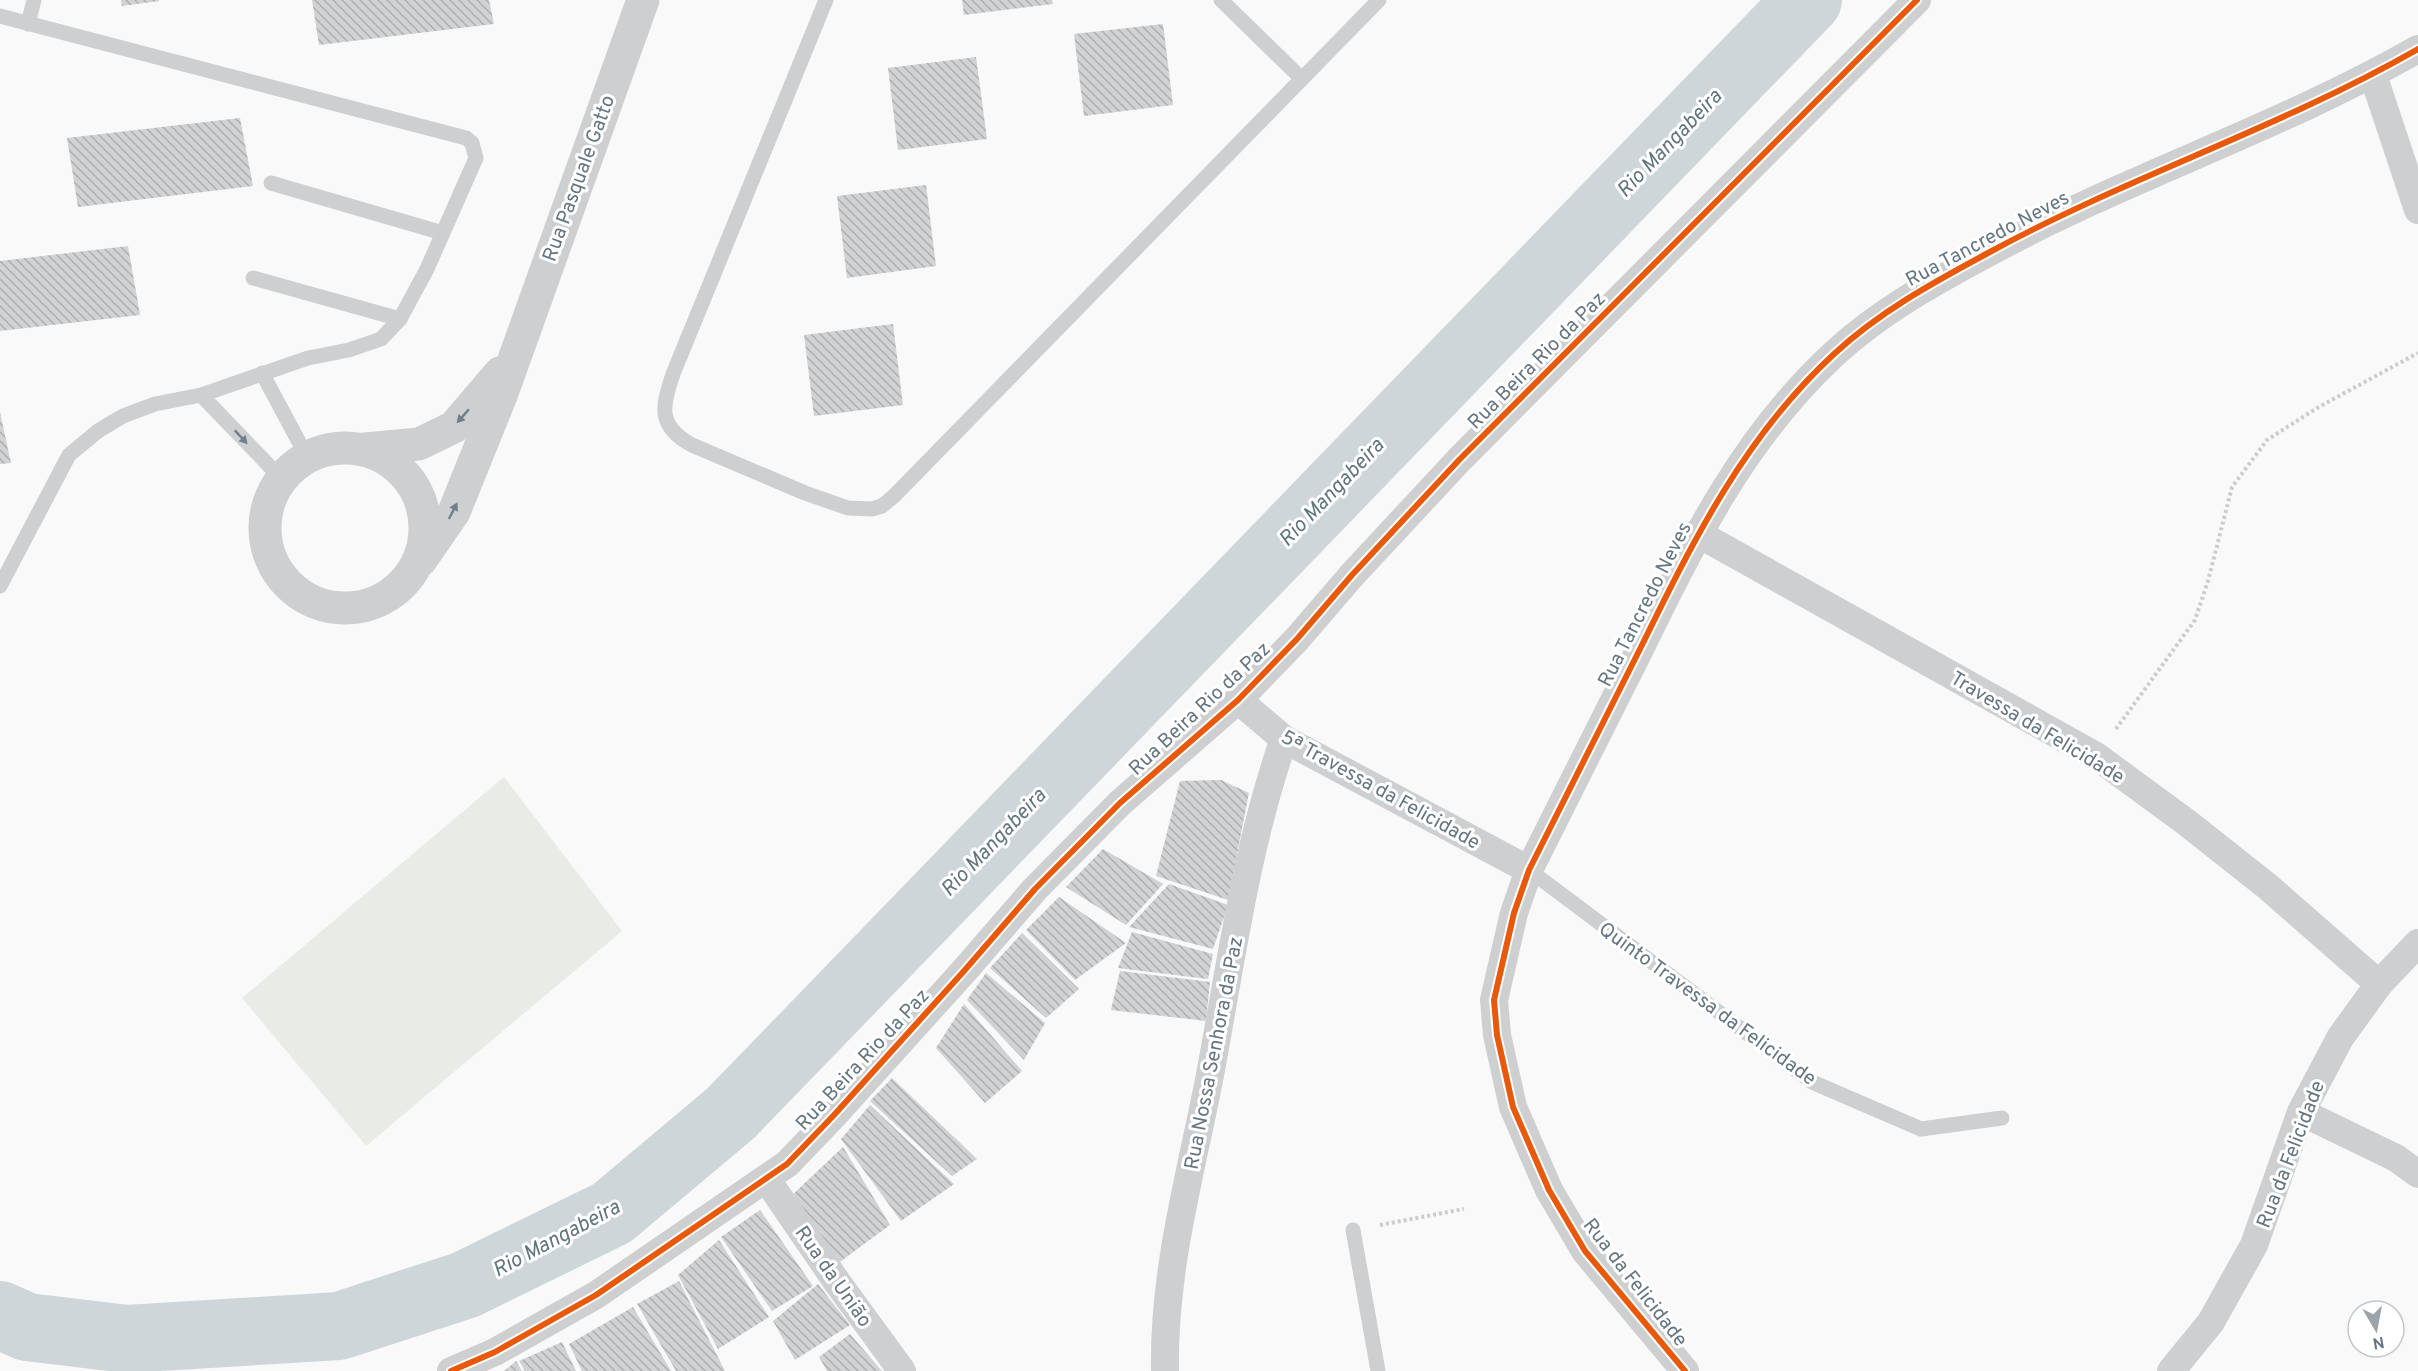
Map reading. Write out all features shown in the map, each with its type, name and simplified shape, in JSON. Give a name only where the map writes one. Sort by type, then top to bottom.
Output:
[{"type":"street","name":"Rua Pasquale Gatto","points":[[421,560],[454,512],[502,393],[643,0]]},
{"type":"street","name":"Rua Beira Rio da Paz","points":[[451,1371],[495,1352],[596,1295],[767,1180],[787,1164],[964,971],[1035,889],[1120,803],[1238,700],[1297,639],[1352,575],[1459,459],[1917,0]]},
{"type":"street","name":"Rua Tancredo Neves","points":[[1529,870],[1697,533],[1747,454],[1777,414],[1835,353],[1873,322],[1957,269],[2050,219],[2373,75],[2418,50]]},
{"type":"street","points":[[2373,75],[2418,210]]},
{"type":"street","name":"Rua Pasquale Gatto","points":[[365,450],[418,444],[454,427],[514,356]]},
{"type":"street","points":[[340,447],[365,450],[388,459],[394,464],[406,475],[420,496],[425,516],[426,537],[421,560],[410,576],[395,591],[376,602],[356,608],[335,608],[314,603],[296,592],[280,577],[270,559],[264,539],[264,518],[270,497],[281,478],[307,457],[340,447]]},
{"type":"street","name":"Travessa da Felicidade","points":[[1697,533],[2096,756],[2186,822],[2267,886],[2379,984]]},
{"type":"street","name":"5ª Travessa da Felicidade","points":[[1238,700],[1284,739],[1529,870]]},
{"type":"street","name":"Rua Nossa Senhora da Paz","points":[[1166,1371],[1165,1339],[1172,1268],[1183,1201],[1198,1137],[1247,877],[1272,771],[1284,739]]},
{"type":"street","name":"Rua da Felicidade","points":[[1529,870],[1514,913],[1494,1000],[1497,1035],[1513,1107],[1549,1190],[1585,1251],[1645,1320],[1685,1371]]},
{"type":"street","name":"Rua da Felicidade","points":[[2173,1370],[2211,1322],[2254,1245],[2301,1112],[2340,1038],[2379,984],[2418,944]]},
{"type":"street","points":[[2301,1112],[2396,1158],[2418,1174]]},
{"type":"street","name":"Rua da União","points":[[767,1180],[902,1371]]},
{"type":"lane","points":[[28,24],[34,0]]},
{"type":"lane","points":[[825,0],[673,374],[664,401],[664,413],[676,437],[692,446],[805,493],[848,508],[872,509],[882,506],[894,496],[1379,0]]},
{"type":"lane","points":[[1221,0],[1302,79]]},
{"type":"lane","points":[[0,16],[466,138],[475,150],[476,158],[443,233],[400,320],[381,339],[365,346],[308,358],[201,395],[155,404],[123,416],[98,431],[69,454],[0,586]]},
{"type":"lane","points":[[271,183],[443,233]]},
{"type":"lane","points":[[254,278],[400,320]]},
{"type":"lane","points":[[262,373],[307,457]]},
{"type":"lane","points":[[201,395],[281,478]]},
{"type":"lane","name":"Quinto Travessa da Felicidade","points":[[1529,870],[1812,1082],[1921,1129],[2002,1118]]},
{"type":"lane","points":[[1353,1230],[1378,1371]]},
{"type":"path","points":[[2096,756],[2195,620],[2208,581],[2232,487],[2267,440],[2317,408],[2418,353]]},
{"type":"path","points":[[1353,1230],[1464,1209]]},
{"type":"shaded area","points":[[504,777],[622,931],[366,1146],[242,998]]},
{"type":"building","points":[[121,0],[159,0],[159,1],[122,6]]},
{"type":"building","points":[[312,0],[489,0],[494,24],[319,45]]},
{"type":"building","points":[[962,0],[1052,0],[1053,4],[964,15]]},
{"type":"building","points":[[1163,24],[1173,105],[1084,116],[1074,34]]},
{"type":"building","points":[[976,57],[987,139],[898,150],[888,68]]},
{"type":"building","points":[[240,118],[253,186],[78,207],[67,138]]},
{"type":"building","points":[[926,185],[936,266],[847,278],[837,196]]},
{"type":"building","points":[[128,246],[140,315],[0,331],[0,261]]},
{"type":"building","points":[[893,324],[903,405],[814,416],[804,335]]},
{"type":"building","points":[[0,412],[11,463],[0,464]]},
{"type":"building","points":[[1221,780],[1249,793],[1228,900],[1156,876],[1180,781]]},
{"type":"building","points":[[1103,849],[1163,884],[1126,925],[1066,887]]},
{"type":"building","points":[[1169,884],[1228,905],[1213,949],[1129,927]]},
{"type":"building","points":[[1059,897],[1126,943],[1075,980],[1026,930]]},
{"type":"building","points":[[1132,932],[1213,954],[1208,979],[1118,968]]},
{"type":"building","points":[[1022,933],[1079,989],[1046,1018],[990,968]]},
{"type":"building","points":[[1120,971],[1210,982],[1206,1021],[1111,1010]]},
{"type":"building","points":[[986,973],[1045,1023],[1024,1060],[967,1000]]},
{"type":"building","points":[[964,1004],[1022,1071],[985,1103],[936,1048]]},
{"type":"building","points":[[892,1078],[977,1159],[952,1176],[870,1101]]},
{"type":"building","points":[[870,1105],[954,1184],[901,1221],[841,1139]]},
{"type":"building","points":[[843,1147],[890,1225],[837,1264],[790,1197]]},
{"type":"building","points":[[760,1210],[813,1286],[772,1311],[721,1237]]},
{"type":"building","points":[[719,1240],[769,1317],[718,1349],[678,1275]]},
{"type":"building","points":[[679,1281],[725,1371],[676,1371],[637,1304]]},
{"type":"building","points":[[818,1284],[850,1325],[795,1360],[773,1321]]},
{"type":"building","points":[[633,1307],[671,1371],[582,1371],[569,1344]]},
{"type":"building","points":[[850,1334],[882,1371],[827,1371],[819,1357]]},
{"type":"building","points":[[562,1342],[576,1371],[525,1371],[519,1361]]},
{"type":"building","points":[[516,1361],[522,1371],[504,1371]]},
{"type":"waterway","name":"Rio Mangabeira","points":[[0,1315],[27,1327],[127,1339],[339,1326],[465,1285],[612,1213],[731,1113],[1808,0]]},
{"type":"cycle path","points":[[451,1371],[495,1352],[596,1295],[787,1164],[964,971],[1035,889],[1120,803],[1238,700],[1297,639],[1352,575],[1459,460],[1917,0]]},
{"type":"cycle path","points":[[1685,1371],[1585,1251],[1549,1190],[1513,1107],[1497,1035],[1494,1000],[1514,913],[1529,870],[1701,530],[1747,455],[1802,386],[1851,339],[1888,311],[1947,275],[2041,226],[2094,200],[2312,104],[2418,49]]}]
